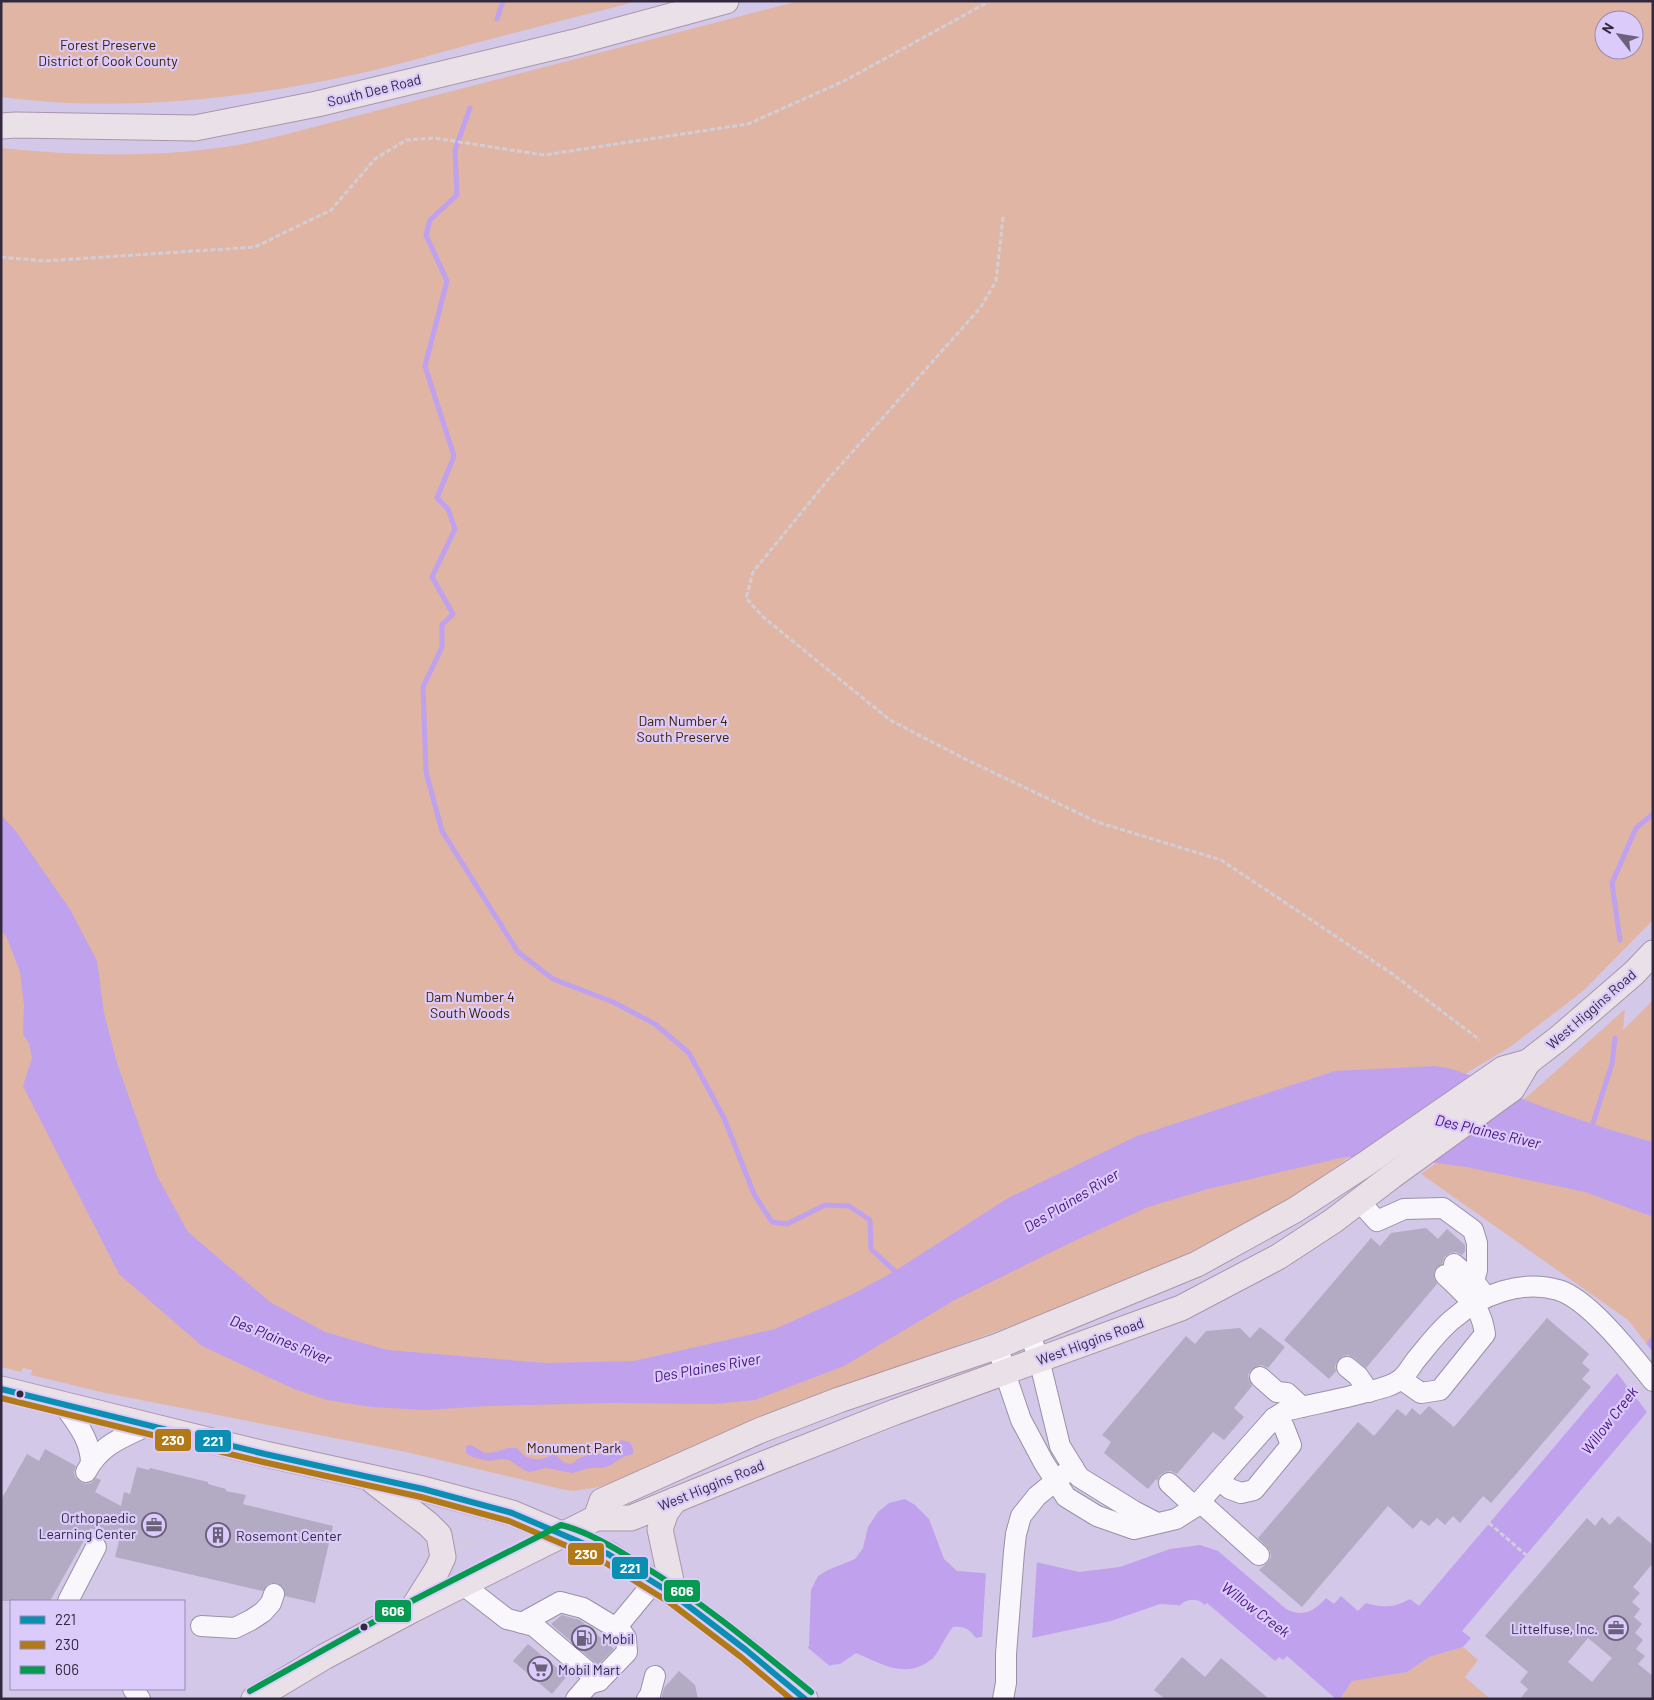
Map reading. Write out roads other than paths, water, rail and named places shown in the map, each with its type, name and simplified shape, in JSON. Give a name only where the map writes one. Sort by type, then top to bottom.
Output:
[{"type":"main road","name":"South Dee Road","points":[[6,123],[194,128],[317,104],[575,42],[726,1]]},
{"type":"main road","name":"West Higgins Road","points":[[254,1699],[412,1610],[596,1518],[631,1518],[886,1416],[1180,1308],[1278,1257],[1333,1221],[1512,1089],[1528,1062],[1598,1005],[1653,953]]},
{"type":"main road","name":"West Higgins Road","points":[[596,1518],[602,1500],[713,1451],[839,1400],[998,1346],[1197,1264],[1295,1210],[1364,1166],[1503,1069],[1528,1062]]},
{"type":"main road","points":[[1,1389],[422,1489],[512,1513],[608,1554],[664,1589],[805,1699]]},
{"type":"main road","points":[[367,1476],[428,1524],[439,1535],[443,1557],[412,1610]]},
{"type":"main road","points":[[664,1589],[660,1529],[666,1512],[675,1500]]},
{"type":"street","points":[[1359,1201],[1377,1221],[1404,1209],[1443,1208],[1473,1230],[1478,1244],[1478,1295],[1480,1316],[1485,1334],[1440,1390],[1422,1392],[1401,1379]]},
{"type":"street","points":[[1449,1270],[1455,1283],[1478,1295]]},
{"type":"street","points":[[998,1346],[1021,1420],[1066,1497],[1097,1516],[1134,1529],[1176,1519],[1198,1505],[1274,1418],[1285,1411],[1385,1388],[1401,1379],[1435,1337],[1478,1295],[1532,1287],[1559,1290],[1579,1301],[1598,1317],[1653,1381]]},
{"type":"street","points":[[1030,1333],[1039,1359],[1060,1446],[1079,1477],[1157,1523]]},
{"type":"street","points":[[1347,1367],[1358,1376],[1369,1392]]},
{"type":"street","points":[[1264,1372],[1286,1381],[1287,1393],[1302,1407]]},
{"type":"street","points":[[62,1404],[84,1435],[90,1450],[88,1467],[100,1451],[113,1442],[149,1425]]},
{"type":"street","points":[[1220,1481],[1230,1489],[1241,1493],[1254,1490],[1291,1445],[1284,1427],[1274,1418]]},
{"type":"street","points":[[1003,1699],[1006,1683],[1006,1654],[1014,1552],[1021,1516],[1037,1496],[1073,1467]]},
{"type":"street","points":[[1169,1483],[1259,1555]]},
{"type":"street","points":[[69,1600],[96,1548]]},
{"type":"street","points":[[462,1584],[507,1619],[534,1626],[599,1681]]},
{"type":"street","points":[[616,1628],[664,1589]]},
{"type":"street","points":[[201,1626],[235,1628],[262,1612],[271,1603],[274,1594]]},
{"type":"street","points":[[522,1623],[560,1602],[583,1608],[616,1628],[626,1638],[627,1652],[599,1681],[589,1684],[576,1699]]},
{"type":"street","points":[[647,1699],[650,1695],[655,1676]]},
{"type":"water","name":"Des Plaines River","points":[[1,815],[15,830],[71,911],[97,961],[104,1013],[118,1066],[157,1176],[188,1232],[270,1302],[325,1332],[387,1350],[546,1363],[634,1361],[775,1329],[853,1294],[895,1271],[1008,1198],[1137,1136],[1335,1071],[1435,1066],[1447,1068],[1470,1075],[1557,1112],[1653,1142],[1653,1217],[1585,1192],[1467,1167],[1345,1157],[1208,1189],[1148,1207],[953,1301],[844,1366],[755,1400],[714,1404],[609,1403],[488,1406],[426,1410],[371,1407],[327,1400],[294,1389],[202,1346],[119,1274],[23,1086],[32,1058],[29,1044],[23,1034],[24,1005],[20,972],[7,938],[1,929]]},
{"type":"water","name":"Willow Creek","points":[[1653,1334],[1653,1385],[1639,1401],[1647,1412],[1462,1631],[1471,1638],[1463,1647],[1429,1657],[1407,1672],[1352,1681],[1340,1699],[1336,1699],[1287,1656],[1283,1660],[1279,1657],[1275,1661],[1207,1603],[1205,1605],[1199,1601],[1192,1600],[1185,1601],[1179,1606],[1160,1604],[1111,1621],[1032,1638],[1032,1626],[976,1638],[966,1629],[953,1627],[934,1657],[922,1665],[913,1668],[894,1668],[856,1653],[840,1664],[831,1665],[803,1699],[764,1699],[809,1646],[811,1590],[818,1576],[855,1559],[863,1548],[868,1527],[878,1512],[889,1503],[905,1499],[915,1505],[929,1519],[944,1559],[957,1571],[1035,1577],[1036,1562],[1079,1572],[1120,1567],[1170,1549],[1200,1545],[1218,1551],[1286,1609],[1292,1612],[1303,1613],[1313,1610],[1326,1598],[1334,1604],[1341,1596],[1358,1611],[1366,1603],[1388,1606],[1410,1599],[1419,1606],[1617,1373],[1622,1378]]},
{"type":"water","points":[[621,1440],[630,1442],[633,1454],[623,1457],[603,1468],[590,1468],[572,1473],[546,1468],[530,1472],[509,1460],[489,1461],[472,1457],[466,1453],[466,1446],[471,1445],[485,1453],[497,1452],[507,1448],[517,1448],[525,1456],[535,1459],[545,1458],[555,1453],[562,1461],[570,1464],[592,1453],[601,1454],[608,1446],[619,1443]]},
{"type":"waterway","points":[[497,19],[503,1]]},
{"type":"waterway","points":[[470,108],[455,150],[457,195],[430,220],[426,235],[447,281],[425,366],[454,456],[437,498],[448,509],[455,529],[432,577],[453,614],[442,625],[442,647],[423,687],[426,772],[442,831],[518,952],[553,979],[613,1002],[655,1024],[689,1053],[724,1118],[754,1194],[772,1222],[787,1224],[825,1205],[849,1206],[870,1220],[871,1249],[899,1275]]},
{"type":"waterway","points":[[1620,940],[1612,883],[1636,828],[1653,814]]},
{"type":"waterway","points":[[1591,1129],[1612,1064],[1615,1038]]},
{"type":"place","name":"Orthopaedic Learning Center","points":[[154,1525]]},
{"type":"place","name":"Rosemont Center","points":[[218,1535]]},
{"type":"place","name":"Littelfuse, Inc.","points":[[1616,1628]]},
{"type":"place","name":"Mobil","points":[[584,1638]]},
{"type":"place","name":"Mobil Mart","points":[[540,1669]]},
{"type":"park label","name":"Forest Preserve District of Cook County","points":[[108,52]]},
{"type":"park label","name":"Dam Number 4 South Preserve","points":[[683,728]]},
{"type":"park label","name":"Dam Number 4 South Woods","points":[[470,1004]]},
{"type":"park label","name":"Monument Park","points":[[574,1447]]}]
